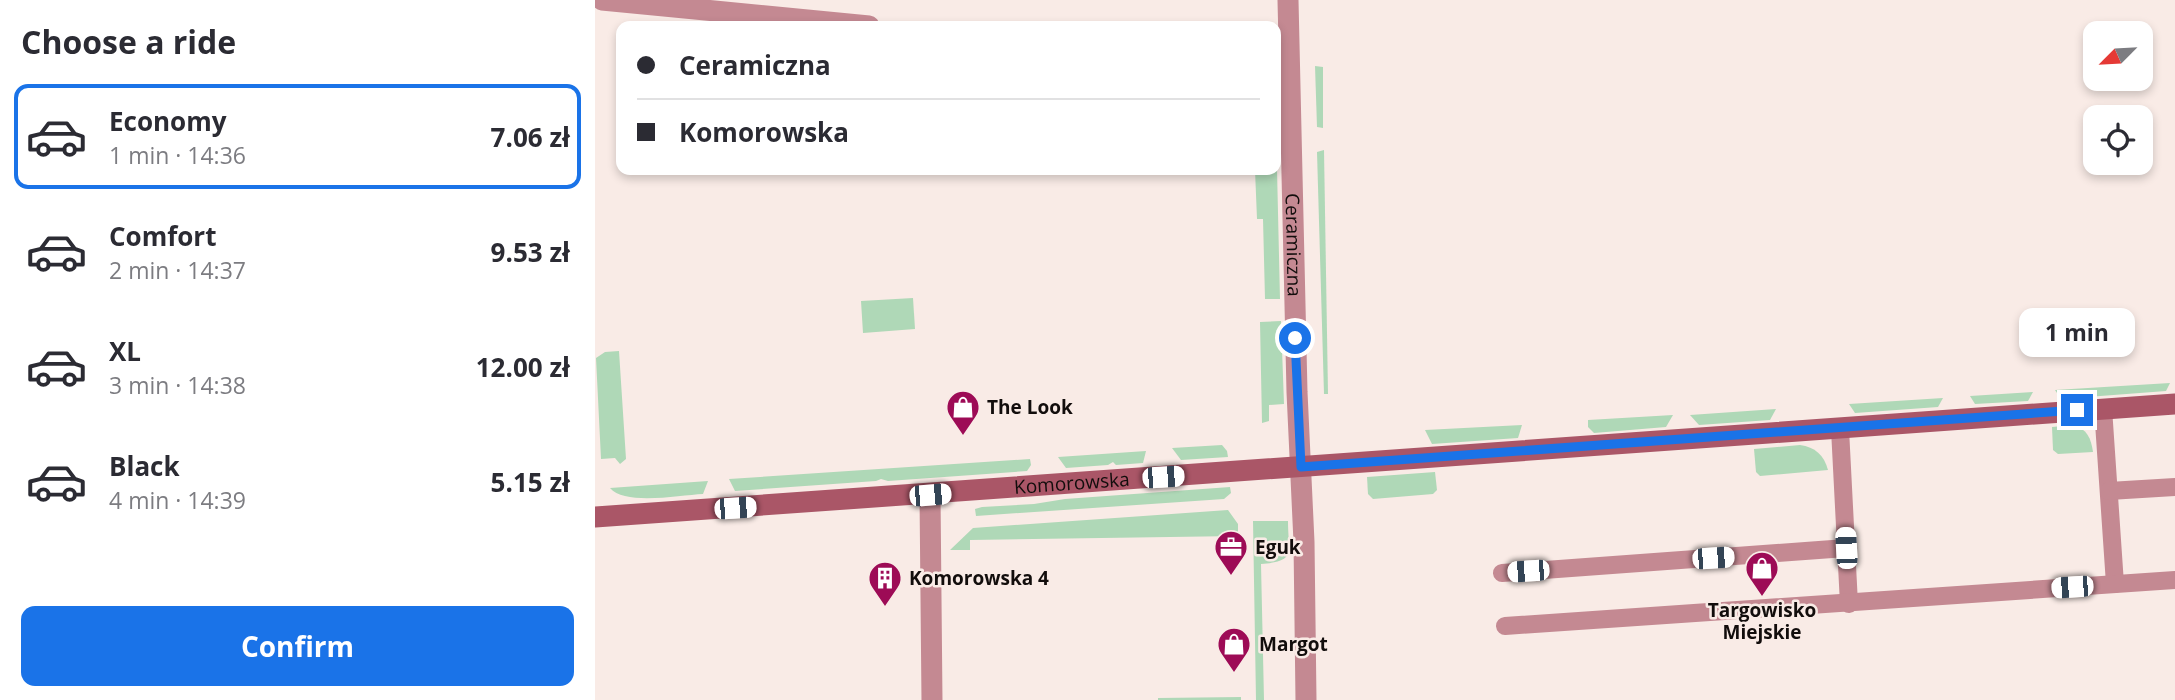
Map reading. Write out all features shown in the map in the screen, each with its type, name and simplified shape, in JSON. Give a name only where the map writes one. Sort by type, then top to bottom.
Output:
[{"type":"street","points":[[602,0],[818,21]]},
{"type":"street","name":"Ceramiczna","points":[[1288,0],[1283,67],[1301,467],[1306,700]]},
{"type":"street","name":"Komorowska","points":[[595,517],[2175,404]]},
{"type":"street","points":[[930,495],[932,700]]},
{"type":"lane","points":[[2103,408],[2115,584]]},
{"type":"lane","points":[[1840,429],[1849,604]]},
{"type":"lane","points":[[2109,491],[2175,487]]},
{"type":"lane","points":[[1501,573],[1846,548]]},
{"type":"lane","points":[[1505,626],[2175,580]]},
{"type":"green space","points":[[1315,66],[1323,67],[1323,128],[1317,127]]},
{"type":"green space","points":[[1324,150],[1328,394],[1324,394],[1317,152]]},
{"type":"green space","points":[[1255,175],[1277,175],[1280,299],[1265,299],[1263,219],[1257,219]]},
{"type":"green space","points":[[913,298],[915,329],[863,333],[861,301]]},
{"type":"green space","points":[[1281,321],[1284,404],[1269,405],[1269,421],[1262,423],[1260,322]]},
{"type":"green space","points":[[619,351],[626,459],[620,464],[615,458],[601,459],[596,358],[605,352]]},
{"type":"green space","points":[[2170,383],[2166,391],[2061,399],[2055,390]]},
{"type":"green space","points":[[2033,392],[2028,401],[1975,404],[1970,396]]},
{"type":"green space","points":[[1943,398],[1938,407],[1855,413],[1849,404]]},
{"type":"green space","points":[[1776,409],[1770,420],[1699,425],[1690,415]]},
{"type":"green space","points":[[1673,415],[1666,427],[1594,433],[1588,427],[1588,420]]},
{"type":"green space","points":[[1522,425],[1518,438],[1432,444],[1425,430]]},
{"type":"green space","points":[[2073,425],[2087,435],[2093,452],[2058,454],[2053,450],[2052,427]]},
{"type":"green space","points":[[1222,445],[1228,457],[1181,460],[1172,448]]},
{"type":"green space","points":[[1800,445],[1818,453],[1828,470],[1760,476],[1756,472],[1754,449]]},
{"type":"green space","points":[[1146,451],[1143,463],[1116,465],[1113,462],[1108,465],[1066,468],[1058,457]]},
{"type":"green space","points":[[1030,459],[1031,465],[1027,471],[888,481],[881,479],[735,491],[729,479]]},
{"type":"green space","points":[[1435,472],[1437,490],[1433,494],[1373,499],[1368,494],[1367,477]]},
{"type":"green space","points":[[708,481],[703,494],[667,497],[628,497],[610,488]]},
{"type":"green space","points":[[1230,487],[1231,493],[1224,499],[976,516],[975,509],[1065,499]]},
{"type":"green space","points":[[1228,510],[1238,524],[1238,536],[970,540],[970,550],[950,550],[973,528]]},
{"type":"green space","points":[[1253,521],[1288,521],[1289,548],[1285,558],[1261,564],[1264,700],[1256,700]]},
{"type":"green space","points":[[1241,697],[1241,700],[1158,700],[1158,698]]},
{"type":"place","name":"The Look","points":[[963,437]]},
{"type":"place","name":"Eguk","points":[[1231,577]]},
{"type":"place","name":"Targowisko Miejskie","points":[[1762,598]]},
{"type":"place","name":"Komorowska 4","points":[[885,608]]},
{"type":"place","name":"Margot","points":[[1234,674]]},
{"type":"route","points":[[1295,338],[1301,467],[2077,410]]}]
